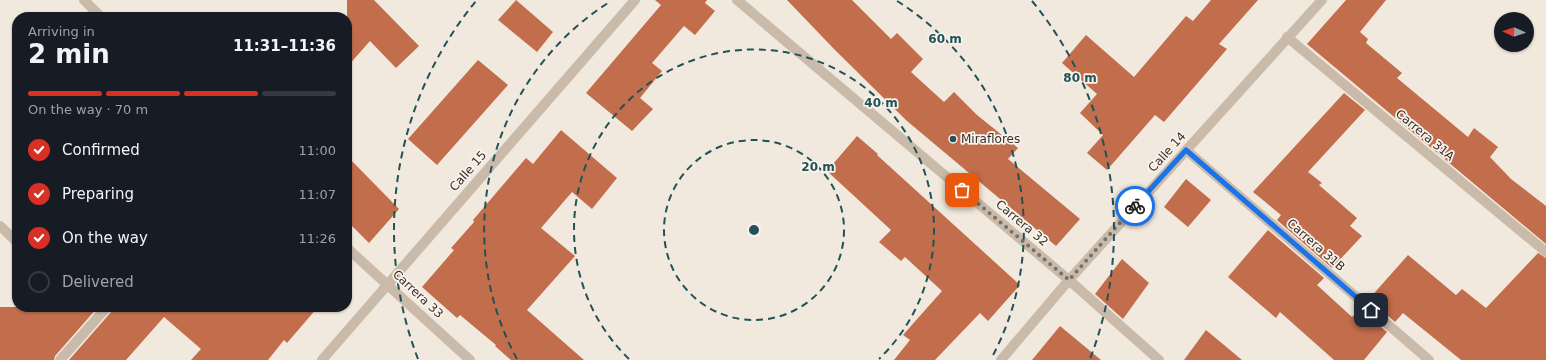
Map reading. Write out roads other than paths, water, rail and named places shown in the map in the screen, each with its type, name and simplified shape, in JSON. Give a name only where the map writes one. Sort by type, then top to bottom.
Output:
[{"type":"street","points":[[84,0],[96,12]]},
{"type":"street","name":"Calle 15","points":[[322,360],[635,0]]},
{"type":"street","name":"Carrera 32","points":[[737,0],[1069,280],[1160,360]]},
{"type":"street","name":"Calle 14","points":[[1001,360],[1069,280],[1322,0]]},
{"type":"street","name":"Carrera 31A","points":[[1287,37],[1546,252]]},
{"type":"street","name":"Carrera 31B","points":[[1186,150],[1429,360]]},
{"type":"street","points":[[0,226],[12,237]]},
{"type":"street","name":"Carrera 33","points":[[352,252],[470,360]]},
{"type":"street","points":[[60,360],[103,312]]},
{"type":"place","name":"Miraflores","points":[[953,139]]}]
